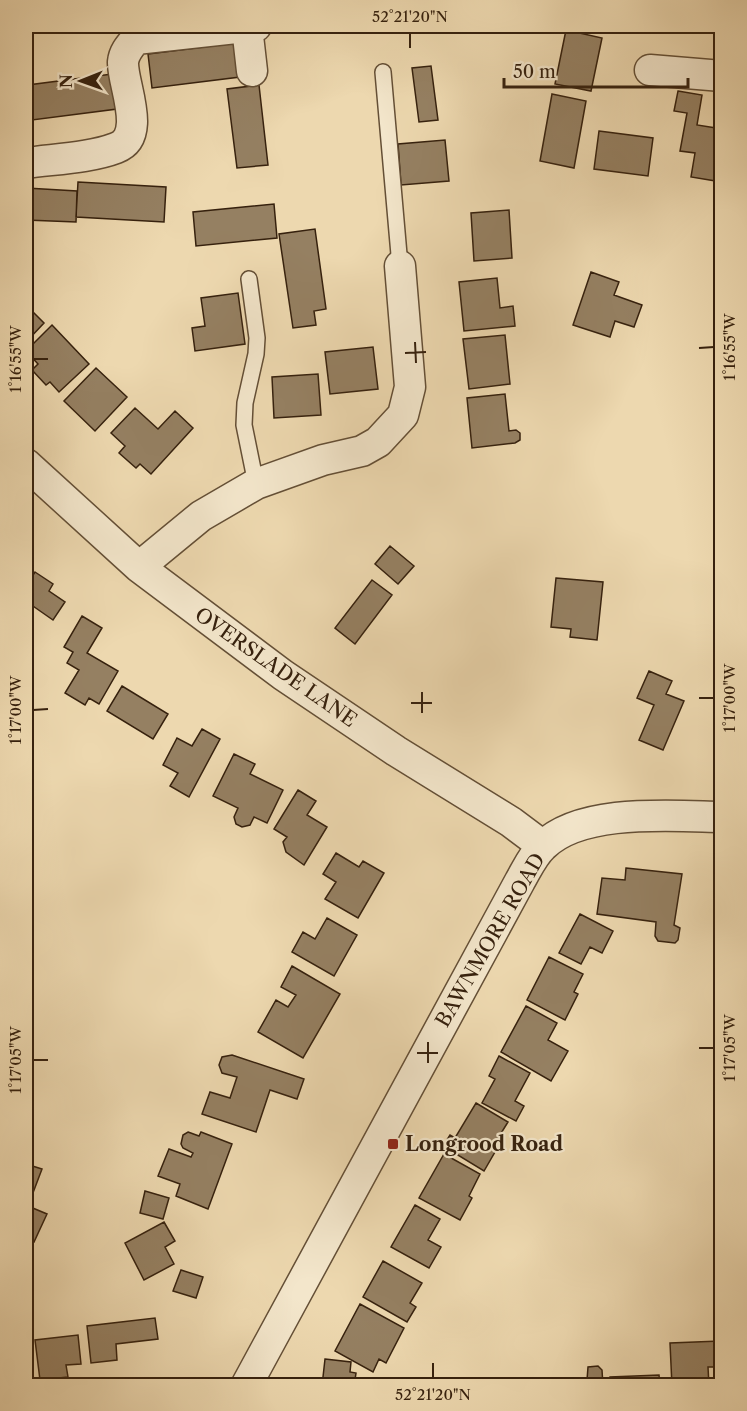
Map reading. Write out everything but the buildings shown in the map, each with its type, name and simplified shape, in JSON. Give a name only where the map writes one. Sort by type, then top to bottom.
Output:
[{"type":"street","points":[[26,163],[95,153],[119,147],[129,136],[132,120],[123,64],[126,50],[136,39],[252,26],[252,71]]},
{"type":"street","points":[[650,70],[722,76]]},
{"type":"street","points":[[139,567],[201,516],[256,484],[322,460],[362,451],[378,442],[403,415],[410,387],[400,266]]},
{"type":"street","name":"OVERSLADE LANE","points":[[26,464],[139,567],[283,675],[396,751],[511,822],[543,846]]},
{"type":"street","name":"BAWNMORE ROAD","points":[[246,1386],[520,881],[543,846],[563,832],[591,822],[637,816],[722,816]]},
{"type":"lane","points":[[382,72],[400,266]]},
{"type":"lane","points":[[249,279],[257,338],[256,354],[245,403],[244,424],[256,484]]},
{"type":"place","name":"Longrood Road","points":[[393,1144]]}]
